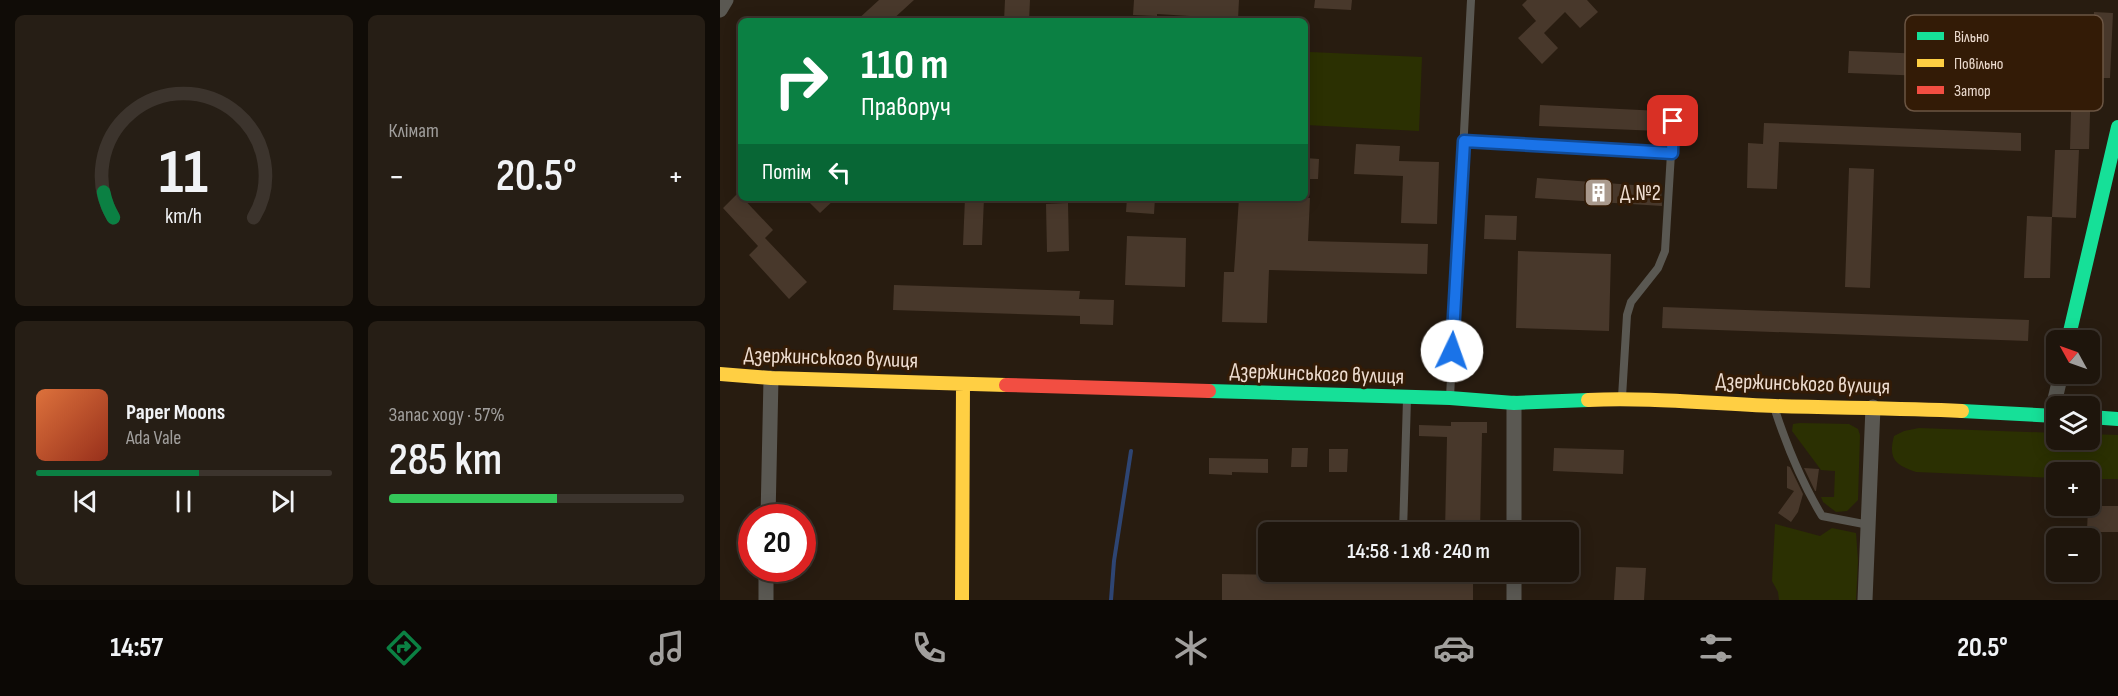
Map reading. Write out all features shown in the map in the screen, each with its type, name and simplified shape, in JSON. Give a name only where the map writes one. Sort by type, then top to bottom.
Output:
[{"type":"main road","points":[[2070,330],[2118,127]]},
{"type":"main road","name":"Дзержинського вулиця","points":[[720,374],[771,378],[1450,398],[1514,403],[1622,398],[2046,416]]},
{"type":"main road","points":[[962,600],[963,384]]},
{"type":"main road","points":[[2100,418],[2118,419]]},
{"type":"street","points":[[720,10],[726,0]]},
{"type":"street","points":[[768,504],[771,378]]},
{"type":"street","points":[[1514,403],[1514,522]]},
{"type":"street","points":[[1866,600],[1873,407]]},
{"type":"street","points":[[766,582],[766,600]]},
{"type":"street","points":[[1514,582],[1514,600]]},
{"type":"lane","points":[[1450,398],[1471,0]]},
{"type":"lane","points":[[1622,398],[1627,315],[1631,302],[1658,268],[1665,251],[1673,121]]},
{"type":"lane","points":[[1464,141],[1672,153]]},
{"type":"lane","points":[[1403,522],[1407,398]]},
{"type":"lane","points":[[1774,406],[1781,429],[1812,500],[1822,516],[1869,525]]},
{"type":"green space","points":[[1310,52],[1422,57],[1419,131],[1308,125]]},
{"type":"green space","points":[[1793,424],[1849,424],[1858,429],[1860,435],[1858,500],[1847,511],[1836,512],[1823,502],[1821,497],[1834,497],[1835,471],[1821,470],[1792,431]]},
{"type":"green space","points":[[1919,428],[2046,433],[2046,450],[2100,450],[2100,434],[2118,435],[2118,479],[2100,479],[2100,462],[2046,462],[2046,478],[1916,472],[1898,464],[1893,456],[1894,436]]},
{"type":"green space","points":[[1775,524],[1820,536],[1832,528],[1856,533],[1858,561],[1856,600],[1779,600],[1778,592],[1772,581]]},
{"type":"building","points":[[879,0],[914,0],[894,18],[859,18]]},
{"type":"building","points":[[1005,0],[1030,0],[1029,18],[1004,18]]},
{"type":"building","points":[[1134,0],[1239,0],[1238,18],[1133,15]]},
{"type":"building","points":[[1315,0],[1352,0],[1351,10],[1314,8]]},
{"type":"building","points":[[1527,0],[1587,0],[1598,12],[1580,28],[1565,12],[1544,33],[1558,48],[1542,64],[1518,38],[1536,21],[1522,5]]},
{"type":"building","points":[[2094,12],[2113,13],[2110,78],[2103,78],[2103,15],[2094,15]]},
{"type":"building","points":[[1849,51],[1905,53],[1905,75],[1848,73]]},
{"type":"building","points":[[1540,105],[1660,111],[1659,131],[1539,126]]},
{"type":"building","points":[[2071,111],[2090,111],[2089,149],[2070,149]]},
{"type":"building","points":[[1764,123],[2021,133],[2021,151],[1779,142],[1777,189],[1747,188],[1748,143],[1763,144]]},
{"type":"building","points":[[1356,144],[1400,146],[1399,161],[1439,162],[1437,224],[1401,223],[1403,176],[1354,174]]},
{"type":"building","points":[[2055,150],[2079,150],[2076,218],[2052,217]]},
{"type":"building","points":[[1308,158],[1319,159],[1318,179],[1308,179]]},
{"type":"building","points":[[1849,168],[1874,169],[1870,288],[1845,287]]},
{"type":"building","name":"Д.№2","points":[[1537,178],[1661,187],[1662,206],[1535,198]]},
{"type":"building","points":[[738,193],[738,201],[746,201],[773,230],[765,238],[807,282],[789,299],[749,255],[758,246],[723,208]]},
{"type":"building","points":[[1310,198],[1308,241],[1428,244],[1427,274],[1269,270],[1267,323],[1222,322],[1224,272],[1234,272],[1239,201],[1308,201]]},
{"type":"building","points":[[808,201],[833,201],[820,213]]},
{"type":"building","points":[[965,201],[984,201],[982,245],[963,245]]},
{"type":"building","points":[[1127,201],[1155,201],[1154,214],[1126,212]]},
{"type":"building","points":[[1068,203],[1069,251],[1047,252],[1046,204]]},
{"type":"building","points":[[1485,215],[1517,216],[1516,240],[1484,239]]},
{"type":"building","points":[[2027,216],[2052,217],[2050,278],[2024,278]]},
{"type":"building","points":[[1127,236],[1186,238],[1185,287],[1125,285]]},
{"type":"building","points":[[1518,251],[1611,254],[1609,331],[1516,328]]},
{"type":"building","points":[[894,285],[1080,291],[1079,299],[1114,300],[1113,325],[1080,324],[1080,316],[893,310]]},
{"type":"building","points":[[1663,307],[2029,320],[2028,341],[1662,328]]},
{"type":"building","points":[[1451,422],[1487,422],[1487,433],[1482,433],[1480,522],[1445,522],[1447,437],[1419,436],[1419,425],[1451,426]]},
{"type":"building","points":[[1292,448],[1308,448],[1307,467],[1291,467]]},
{"type":"building","points":[[1554,448],[1624,450],[1623,474],[1553,471]]},
{"type":"building","points":[[1329,449],[1348,449],[1347,472],[1329,472]]},
{"type":"building","points":[[1209,458],[1268,459],[1268,473],[1209,474]]},
{"type":"building","points":[[1787,466],[1790,467],[1803,494],[1798,512],[1791,522],[1778,513],[1794,491],[1787,488]]},
{"type":"building","points":[[1804,468],[1819,469],[1816,491],[1815,491]]},
{"type":"building","points":[[2100,506],[2118,506],[2118,532],[2100,532],[2100,528],[2087,528],[2088,516],[2100,516]]},
{"type":"building","points":[[1616,567],[1646,568],[1644,600],[1614,600]]},
{"type":"building","points":[[1222,574],[1258,575],[1258,582],[1473,582],[1473,600],[1222,600]]},
{"type":"waterway","points":[[1111,600],[1114,561],[1131,451]]},
{"type":"traffic: fast","points":[[2070,330],[2118,127]]},
{"type":"traffic: fast","points":[[1209,391],[1450,398],[1514,403],[1588,400]]},
{"type":"traffic: fast","points":[[1962,411],[2046,415]]},
{"type":"traffic: fast","points":[[2100,418],[2118,419]]},
{"type":"traffic: slow","points":[[720,374],[771,378],[1006,385]]},
{"type":"traffic: slow","points":[[962,600],[963,384]]},
{"type":"traffic: slow","points":[[1588,400],[1658,400],[1962,411]]},
{"type":"traffic: jam","points":[[1006,385],[1209,391]]},
{"type":"place","name":"Д.№2","points":[[1599,193]]},
{"type":"route","points":[[1452,351],[1464,141],[1672,153],[1673,121]]}]
